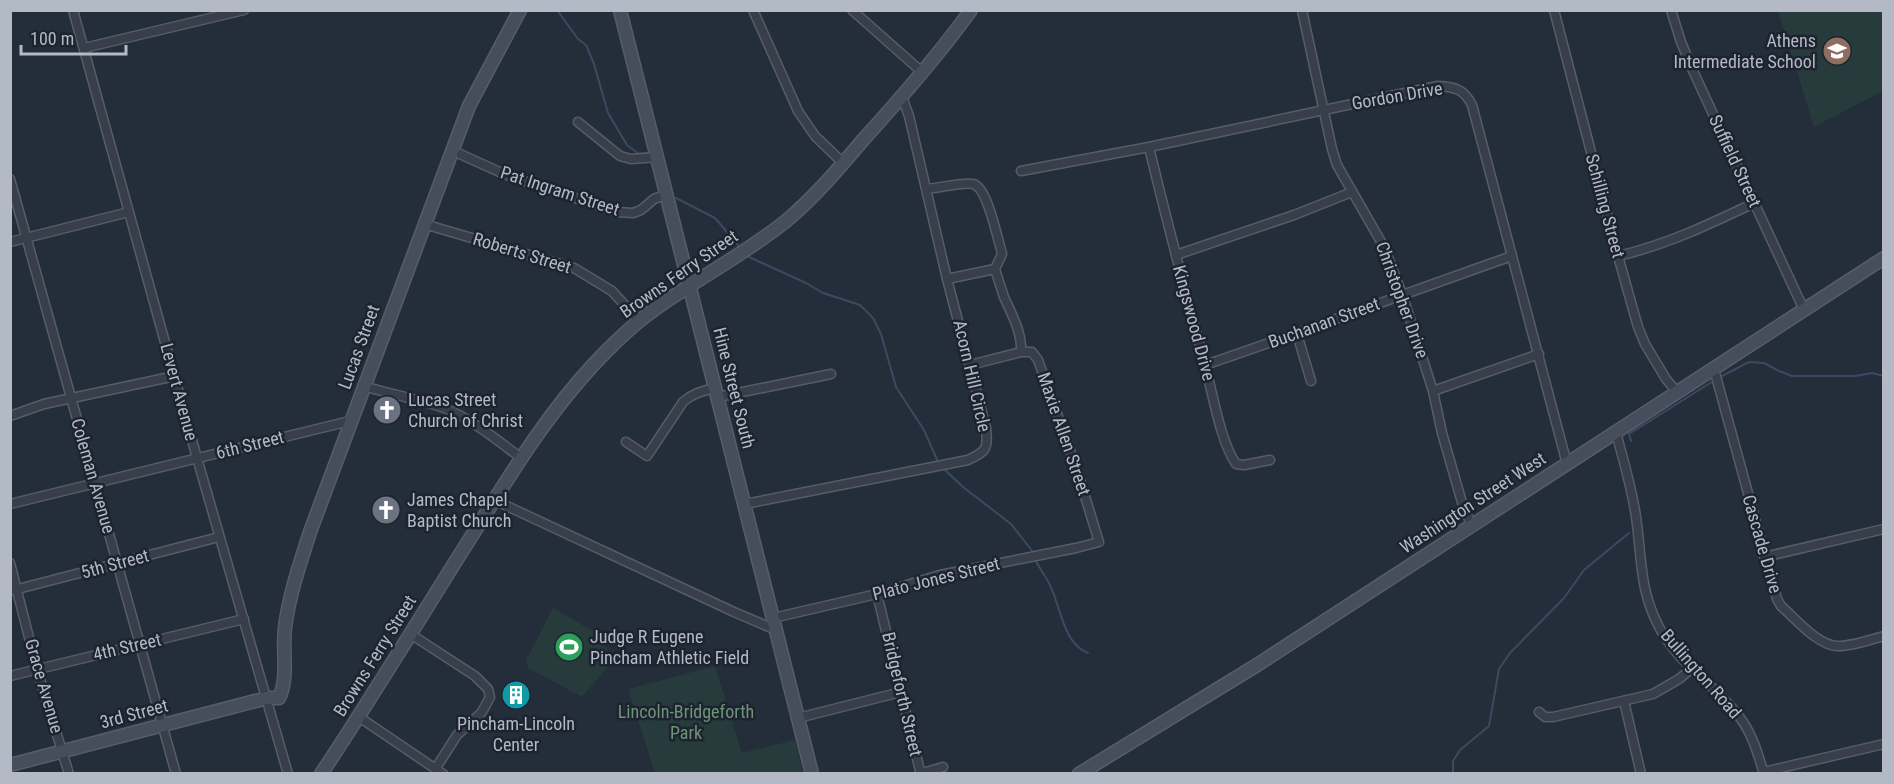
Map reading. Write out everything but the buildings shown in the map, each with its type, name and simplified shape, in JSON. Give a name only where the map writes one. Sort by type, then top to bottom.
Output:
[{"type":"street","name":"Levert Avenue","points":[[73,10],[219,537],[288,774]]},
{"type":"street","points":[[84,48],[244,10]]},
{"type":"street","name":"Lucas Street","points":[[267,698],[279,698],[282,692],[284,631],[295,582],[310,532],[350,421],[452,150],[477,90],[520,10]]},
{"type":"street","name":"Hine Street South","points":[[620,10],[812,774]]},
{"type":"street","points":[[753,10],[798,111],[815,136],[843,163]]},
{"type":"street","points":[[852,10],[922,72]]},
{"type":"street","name":"Browns Ferry Street","points":[[321,774],[412,635],[521,458],[574,386],[597,360],[639,321],[786,221],[812,198],[902,97],[971,10]]},
{"type":"street","name":"Christopher Drive","points":[[1302,10],[1334,157],[1377,232],[1402,294],[1433,391],[1442,433],[1463,506],[1472,526]]},
{"type":"street","name":"Schilling Street","points":[[1554,10],[1638,327],[1645,344],[1666,379],[1677,392]]},
{"type":"street","name":"Suffield Street","points":[[1671,10],[1694,73],[1804,310]]},
{"type":"street","name":"Gordon Drive","points":[[1021,171],[1149,147],[1438,86],[1455,87],[1462,90],[1472,105],[1567,464]]},
{"type":"street","name":"Acorn Hill Circle","points":[[745,504],[968,460],[983,451],[988,444],[986,428],[909,116],[902,97]]},
{"type":"street","points":[[578,122],[620,156],[631,159],[658,157]]},
{"type":"street","name":"Kingswood Drive","points":[[1149,147],[1231,457],[1236,464],[1244,465],[1270,460]]},
{"type":"street","name":"Pat Ingram Street","points":[[452,150],[504,174],[617,212],[633,213],[641,210],[654,199],[667,194]]},
{"type":"street","name":"Coleman Avenue","points":[[10,179],[176,774]]},
{"type":"street","points":[[927,189],[973,184],[980,188],[985,196],[1000,246],[1002,255],[995,269],[1022,340],[1021,352],[970,365]]},
{"type":"street","points":[[1176,255],[1294,215],[1352,192]]},
{"type":"street","points":[[1618,256],[1673,240],[1754,203]]},
{"type":"street","points":[[10,242],[129,212]]},
{"type":"street","name":"Roberts Street","points":[[423,224],[574,268],[612,291],[639,321]]},
{"type":"street","name":"Buchanan Street","points":[[1205,365],[1512,256]]},
{"type":"street","name":"Washington Street West","points":[[1079,774],[1257,665],[1884,258]]},
{"type":"street","points":[[948,279],[995,269]]},
{"type":"street","points":[[1297,334],[1311,381]]},
{"type":"street","name":"Maxie Allen Street","points":[[1021,352],[1032,352],[1042,368],[1099,542]]},
{"type":"street","points":[[1433,391],[1539,354]]},
{"type":"street","name":"Cascade Drive","points":[[1714,369],[1764,557],[1781,606],[1827,644],[1844,645],[1884,636]]},
{"type":"street","points":[[626,442],[647,456],[683,402],[697,392],[716,393],[831,374]]},
{"type":"street","points":[[10,416],[44,404],[175,376]]},
{"type":"street","points":[[363,386],[443,408],[459,415],[521,458]]},
{"type":"street","name":"6th Street","points":[[10,504],[350,421]]},
{"type":"street","name":"Bullington Road","points":[[1616,432],[1636,515],[1642,582],[1647,599],[1670,645],[1741,719],[1750,733],[1763,773]]},
{"type":"street","points":[[494,500],[734,612],[775,624]]},
{"type":"street","points":[[1764,557],[1884,529]]},
{"type":"street","name":"5th Street","points":[[14,590],[219,537]]},
{"type":"street","name":"Plato Jones Street","points":[[775,624],[940,575],[1099,542]]},
{"type":"street","name":"Grace Avenue","points":[[10,563],[14,590],[69,774]]},
{"type":"street","name":"Bridgeforth Street","points":[[877,594],[920,771],[926,772],[943,767]]},
{"type":"street","name":"4th Street","points":[[10,675],[244,619]]},
{"type":"street","points":[[359,717],[440,771],[457,735],[482,712],[490,697],[488,689],[482,682],[412,635]]},
{"type":"street","points":[[1539,712],[1545,717],[1553,717],[1653,694],[1691,669]]},
{"type":"street","points":[[798,718],[901,692]]},
{"type":"street","name":"3rd Street","points":[[10,765],[267,698]]},
{"type":"street","points":[[1624,701],[1641,774]]},
{"type":"street","points":[[1763,773],[1884,744]]},
{"type":"green space","name":"Athens Intermediate School","points":[[1778,11],[1883,11],[1883,91],[1814,127]]},
{"type":"green space","name":"Judge R Eugene Pincham Athletic Field","points":[[553,608],[600,635],[613,661],[582,697],[528,668],[526,660]]},
{"type":"green space","name":"Lincoln-Bridgeforth Park","points":[[715,666],[742,753],[795,740],[803,773],[655,773],[628,689]]},
{"type":"waterway","points":[[557,10],[578,39],[586,45],[608,113],[627,145],[639,154],[647,153]]},
{"type":"waterway","points":[[676,198],[715,218],[738,245]]},
{"type":"waterway","points":[[747,256],[823,293],[860,305],[873,318],[881,334],[896,387],[924,430],[938,462]]},
{"type":"waterway","points":[[1720,377],[1749,362],[1764,363],[1792,376],[1855,376],[1872,373],[1884,376]]},
{"type":"waterway","points":[[1631,441],[1629,434],[1715,380]]},
{"type":"waterway","points":[[944,469],[963,487],[1011,524],[1033,552]]},
{"type":"waterway","points":[[1453,774],[1453,761],[1460,750],[1489,726],[1499,669],[1510,653],[1564,598],[1584,570],[1629,533]]},
{"type":"waterway","points":[[1036,561],[1050,585],[1068,633],[1073,641],[1088,653]]},
{"type":"place","name":"Athens Intermediate School","points":[[1837,51]]},
{"type":"place","name":"Lucas Street Church of Christ","points":[[387,410]]},
{"type":"place","name":"James Chapel Baptist Church","points":[[386,510]]},
{"type":"place","name":"Judge R Eugene Pincham Athletic Field","points":[[569,647]]},
{"type":"place","name":"Pincham-Lincoln Center","points":[[516,695]]}]
